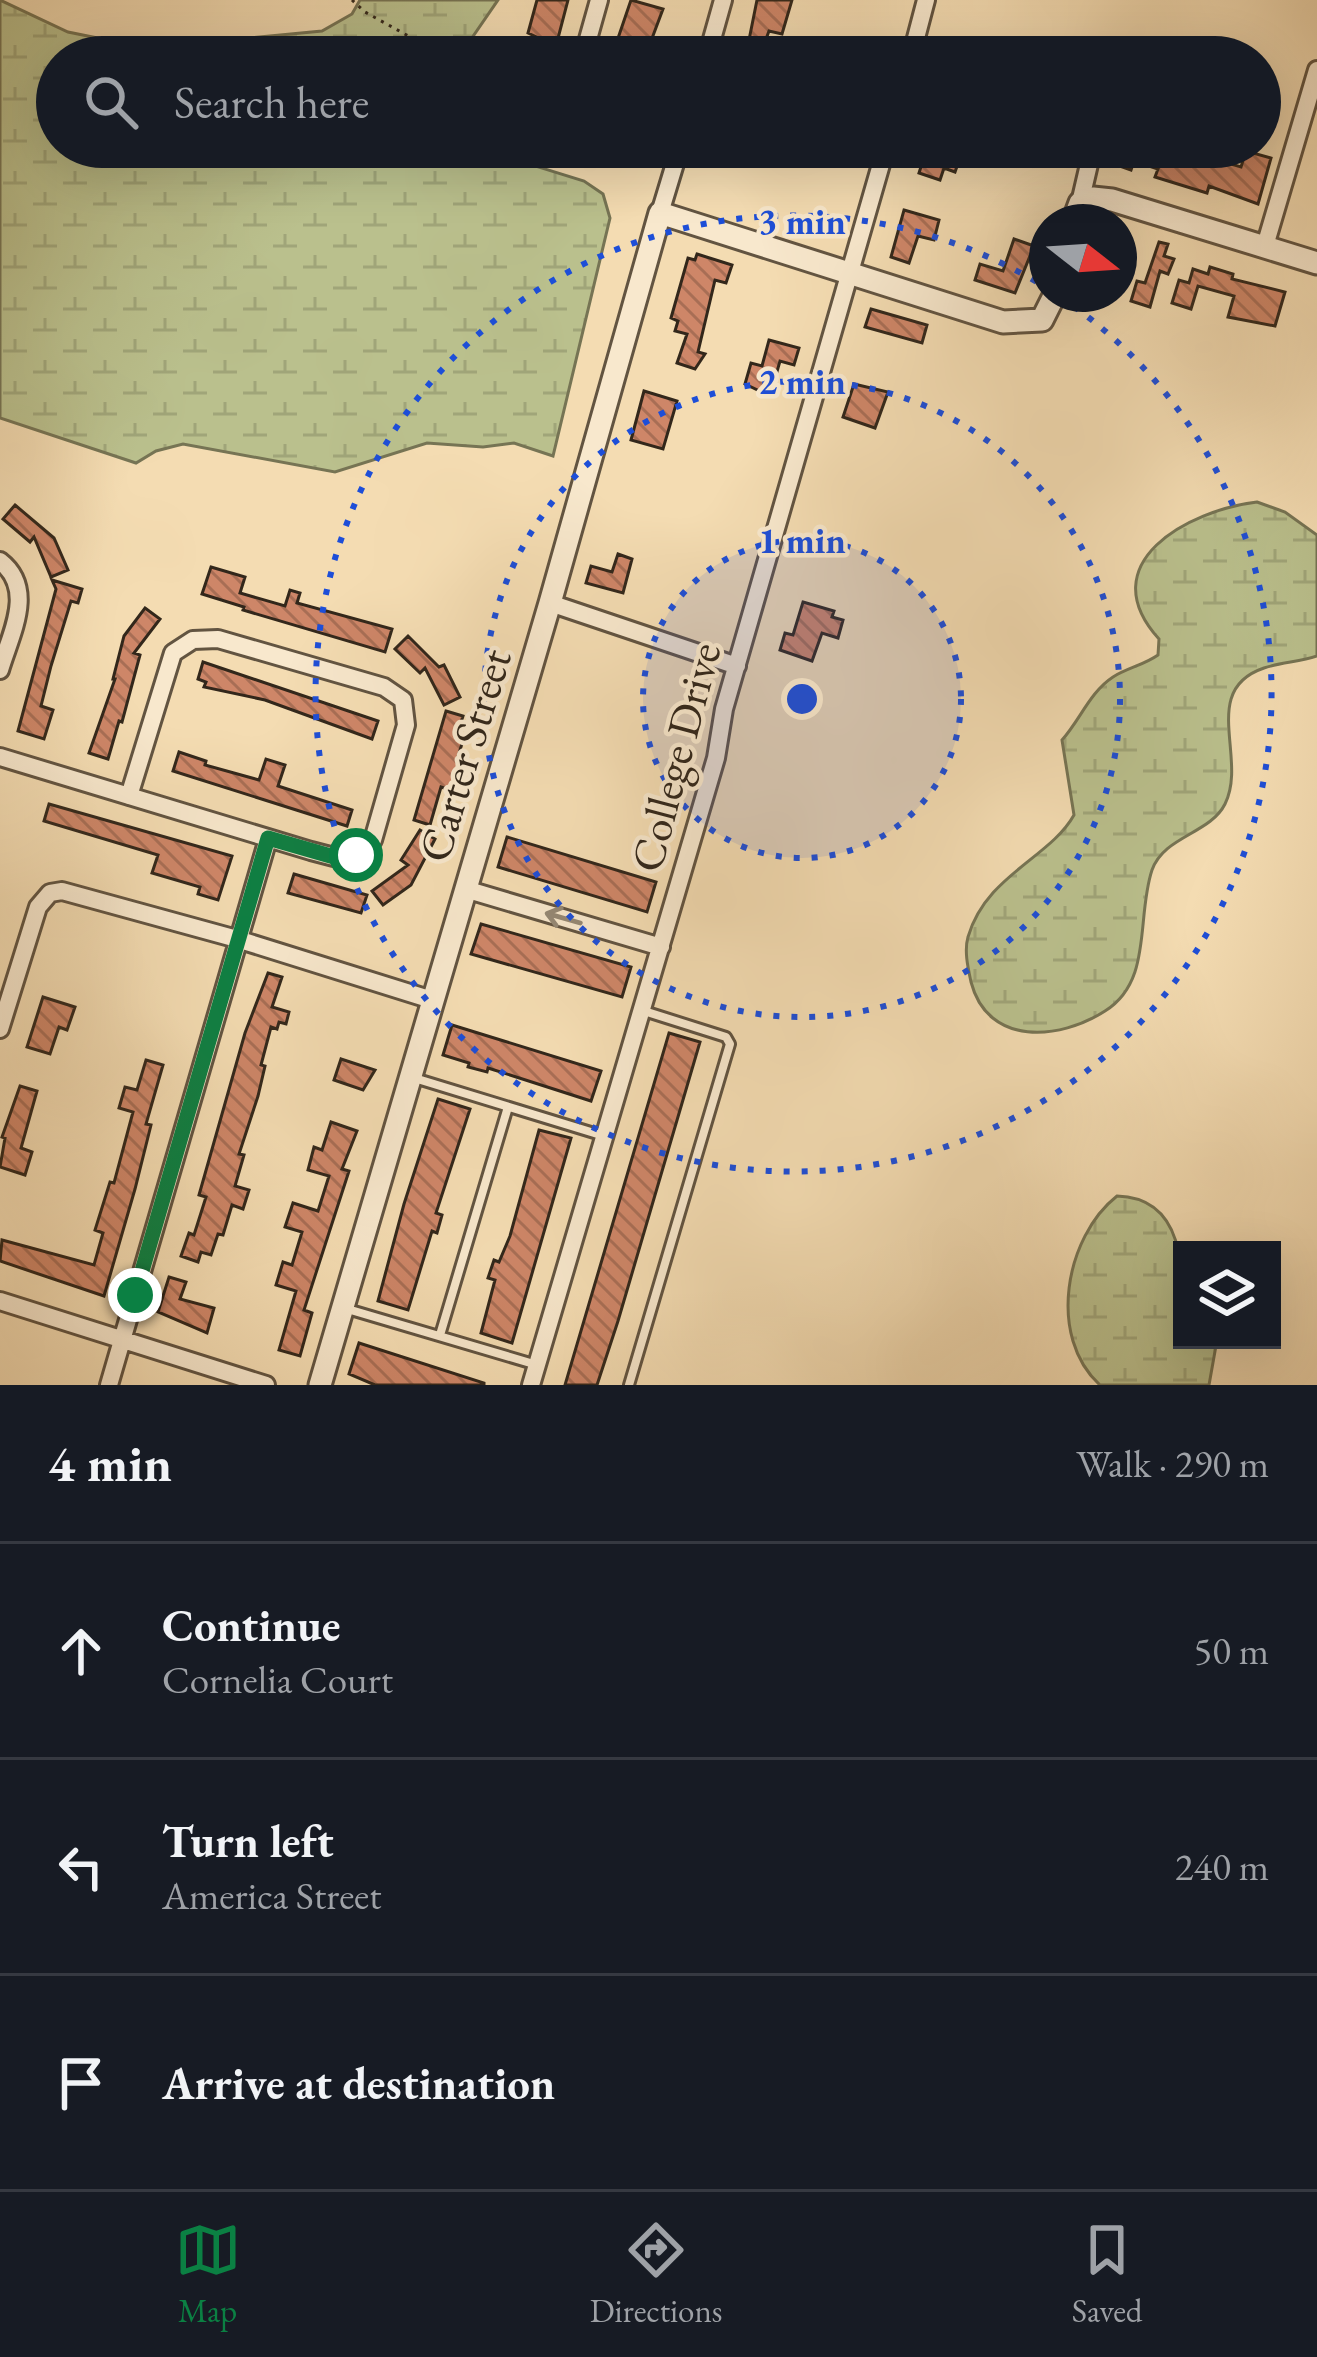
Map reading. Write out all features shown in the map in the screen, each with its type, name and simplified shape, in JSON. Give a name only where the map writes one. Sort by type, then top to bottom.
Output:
[{"type":"street","points":[[589,36],[599,0]]},
{"type":"street","points":[[713,36],[723,0]]},
{"type":"street","points":[[916,36],[926,0]]},
{"type":"street","points":[[1265,247],[1317,70]]},
{"type":"street","name":"Carter Street","points":[[320,1385],[674,168]]},
{"type":"street","name":"College Drive","points":[[531,1385],[716,758],[736,666],[880,168]]},
{"type":"street","points":[[1079,204],[1088,168]]},
{"type":"street","points":[[1086,204],[1093,198],[1125,204]]},
{"type":"street","points":[[1137,208],[1317,263]]},
{"type":"street","points":[[660,213],[1003,322],[1042,320],[1046,312]]},
{"type":"street","points":[[0,561],[18,580],[21,601],[0,670]]},
{"type":"street","points":[[550,603],[736,666]]},
{"type":"street","points":[[0,757],[129,796],[268,838],[334,857],[356,855],[373,840],[406,725],[403,700],[384,687],[218,639],[194,640],[173,653],[129,796]]},
{"type":"street","points":[[109,1385],[268,838]]},
{"type":"street","points":[[465,889],[661,946]]},
{"type":"street","points":[[0,1028],[38,907],[50,892],[62,891],[432,1000]]},
{"type":"street","points":[[0,1301],[266,1385]]},
{"type":"lane","points":[[629,1385],[730,1044],[725,1037],[642,1011]]},
{"type":"lane","points":[[410,1077],[605,1136]]},
{"type":"lane","points":[[440,1335],[508,1107]]},
{"type":"lane","points":[[343,1308],[536,1365]]},
{"type":"path","points":[[352,0],[409,36]]},
{"type":"green space","points":[[0,0],[68,32],[88,36],[36,36],[36,168],[542,168],[584,181],[603,194],[610,218],[553,456],[514,443],[483,447],[427,443],[335,472],[183,444],[156,451],[136,463],[0,418]]},
{"type":"green space","points":[[360,0],[498,0],[473,36],[271,36],[322,31],[352,14]]},
{"type":"green space","points":[[1257,502],[1285,512],[1317,535],[1317,656],[1264,668],[1245,678],[1234,692],[1229,709],[1231,786],[1225,804],[1209,822],[1166,850],[1152,870],[1137,966],[1120,998],[1105,1011],[1067,1028],[1027,1032],[1009,1027],[980,1003],[971,982],[968,937],[989,898],[1074,815],[1062,740],[1105,683],[1158,655],[1159,639],[1141,612],[1136,587],[1142,564],[1178,529],[1203,516]]},
{"type":"green space","points":[[1117,1196],[1142,1201],[1159,1212],[1171,1229],[1175,1241],[1173,1349],[1215,1349],[1209,1385],[1100,1385],[1083,1365],[1068,1315],[1069,1288],[1085,1236]]},
{"type":"building","points":[[537,0],[568,0],[559,36],[528,33]]},
{"type":"building","points":[[631,0],[663,9],[653,36],[619,36]]},
{"type":"building","points":[[757,0],[792,0],[782,34],[769,31],[767,36],[750,36]]},
{"type":"building","points":[[921,168],[944,168],[940,180],[919,173]]},
{"type":"building","points":[[1268,168],[1258,204],[1209,186],[1207,193],[1155,177],[1158,169]]},
{"type":"building","points":[[904,210],[939,220],[934,240],[918,236],[909,263],[891,257]]},
{"type":"building","points":[[1014,239],[1029,244],[1029,258],[1015,293],[975,280],[980,264],[1003,271]]},
{"type":"building","points":[[1159,242],[1168,244],[1164,256],[1174,259],[1168,274],[1160,271],[1150,307],[1137,303],[1137,281],[1145,283]]},
{"type":"building","points":[[697,254],[732,265],[726,283],[715,280],[698,352],[705,354],[695,369],[677,363],[687,334],[675,331],[678,321],[671,318],[688,258],[695,260]]},
{"type":"building","points":[[1210,267],[1233,274],[1232,279],[1285,292],[1275,326],[1228,317],[1234,296],[1198,286],[1191,309],[1172,303],[1179,280],[1189,283],[1193,269],[1208,274]]},
{"type":"building","points":[[871,309],[927,325],[922,343],[865,327]]},
{"type":"building","points":[[769,340],[799,348],[794,365],[780,361],[770,396],[745,384],[751,363],[762,366]]},
{"type":"building","points":[[854,384],[888,392],[875,428],[843,417]]},
{"type":"building","points":[[644,391],[677,401],[663,449],[631,440]]},
{"type":"building","points":[[15,505],[54,538],[68,570],[51,577],[34,537],[30,542],[3,519]]},
{"type":"building","points":[[618,554],[632,559],[623,593],[586,583],[591,566],[612,572]]},
{"type":"building","points":[[211,567],[245,577],[240,593],[285,606],[290,590],[300,593],[297,603],[392,629],[385,652],[202,594]]},
{"type":"building","points":[[52,580],[82,589],[78,603],[71,601],[51,666],[41,706],[53,710],[44,739],[18,731],[56,589]]},
{"type":"building","points":[[803,602],[834,611],[832,617],[843,620],[838,638],[822,633],[812,661],[780,650],[785,633],[793,635]]},
{"type":"building","points":[[145,608],[160,619],[134,653],[140,655],[108,759],[89,753],[115,679],[124,636]]},
{"type":"building","points":[[408,636],[439,667],[444,665],[460,697],[444,705],[425,668],[420,673],[395,649]]},
{"type":"building","points":[[203,662],[378,721],[372,739],[265,700],[204,687],[206,682],[198,679]]},
{"type":"building","points":[[446,711],[463,716],[457,735],[464,737],[457,760],[465,763],[456,792],[441,787],[430,825],[414,820]]},
{"type":"building","points":[[179,752],[206,761],[205,765],[259,780],[266,759],[285,765],[278,786],[352,810],[347,826],[173,771]]},
{"type":"building","points":[[49,804],[232,856],[218,900],[198,894],[200,887],[152,873],[158,855],[44,821]]},
{"type":"building","points":[[420,830],[435,839],[411,885],[383,905],[372,891],[408,865],[401,860]]},
{"type":"building","points":[[507,837],[656,882],[647,912],[498,867]]},
{"type":"building","points":[[294,874],[367,895],[361,913],[288,893]]},
{"type":"building","points":[[481,924],[631,967],[622,997],[471,954]]},
{"type":"building","points":[[268,973],[282,977],[272,1007],[289,1012],[286,1024],[271,1027],[258,1096],[239,1154],[244,1155],[235,1186],[249,1190],[243,1209],[232,1205],[211,1255],[201,1252],[198,1262],[181,1256],[189,1233],[194,1235],[206,1197],[199,1195],[245,1033]]},
{"type":"building","points":[[43,997],[75,1007],[67,1030],[59,1027],[50,1054],[27,1047]]},
{"type":"building","points":[[452,1025],[601,1071],[591,1101],[488,1068],[487,1072],[468,1067],[469,1063],[443,1055]]},
{"type":"building","points":[[669,1033],[700,1042],[618,1321],[597,1385],[565,1385]]},
{"type":"building","points":[[341,1059],[375,1070],[363,1090],[334,1080]]},
{"type":"building","points":[[146,1060],[163,1065],[104,1296],[0,1261],[2,1240],[94,1265],[103,1233],[95,1230],[110,1182],[114,1183],[133,1112],[119,1108],[125,1087],[137,1090]]},
{"type":"building","points":[[20,1086],[37,1091],[21,1148],[32,1152],[25,1175],[0,1167],[2,1137]]},
{"type":"building","points":[[438,1099],[470,1109],[436,1213],[442,1215],[437,1233],[432,1231],[408,1310],[378,1301]]},
{"type":"building","points":[[331,1122],[357,1131],[342,1169],[349,1171],[304,1310],[312,1313],[300,1356],[279,1350],[296,1291],[276,1285],[283,1262],[292,1265],[302,1232],[285,1227],[293,1203],[318,1211],[329,1176],[308,1170],[314,1147],[322,1150]]},
{"type":"building","points":[[539,1130],[571,1138],[512,1343],[481,1333],[495,1280],[488,1278],[510,1236]]},
{"type":"building","points":[[169,1277],[186,1282],[180,1299],[214,1308],[207,1333],[158,1312]]},
{"type":"building","points":[[359,1343],[484,1385],[375,1385],[349,1374]]},
{"type":"route","points":[[135,1295],[268,838],[334,857],[356,855]]}]
